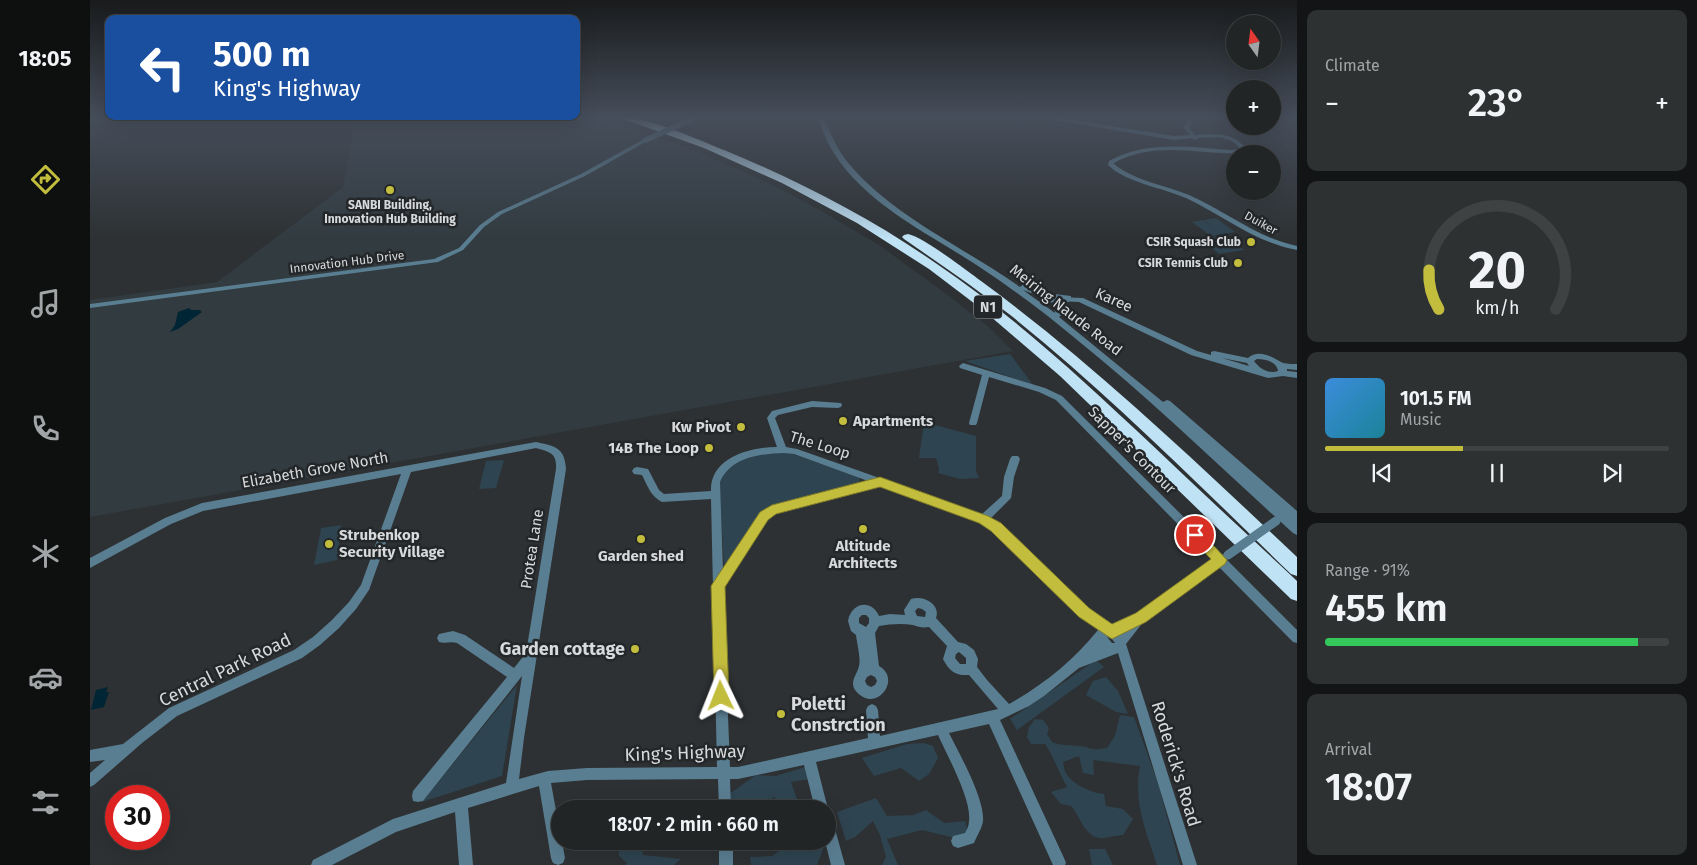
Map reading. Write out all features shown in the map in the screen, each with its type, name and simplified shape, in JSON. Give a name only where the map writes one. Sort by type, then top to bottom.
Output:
[{"type":"highway","name":"N1","points":[[736,158],[771,173],[854,216],[935,267],[981,302],[1064,370],[1297,593]]},
{"type":"highway","name":"N1","points":[[757,158],[794,174],[877,219],[932,252],[1000,301],[1139,419],[1297,568]]},
{"type":"street","name":"Innovation Hub Drive","points":[[90,306],[436,261],[458,251],[482,226],[500,214],[583,175],[613,158]]},
{"type":"street","name":"Meiring Naude Road","points":[[843,158],[869,187],[901,212],[1059,314],[1107,352],[1287,517],[1297,530]]},
{"type":"street","name":"Meiring Naude Road","points":[[847,158],[875,187],[923,223],[1024,287],[1040,303],[1287,517]]},
{"type":"street","name":"Duiker","points":[[1117,158],[1112,162],[1112,165],[1124,174],[1165,187],[1205,204],[1272,242],[1297,248]]},
{"type":"street","points":[[1024,287],[1044,295],[1068,298]]},
{"type":"street","name":"Karee","points":[[1040,303],[1068,298],[1090,303],[1170,341],[1216,358],[1272,375],[1281,369]]},
{"type":"street","points":[[1059,314],[1058,305],[1068,298]]},
{"type":"street","points":[[1260,372],[1253,367],[1250,361],[1252,358],[1262,356],[1272,359],[1281,369],[1297,375]]},
{"type":"street","name":"Karee","points":[[1216,358],[1250,361]]},
{"type":"street","name":"Sapper's Contour","points":[[963,366],[1042,390],[1059,398],[1224,557],[1297,638]]},
{"type":"street","points":[[1281,369],[1297,367]]},
{"type":"street","points":[[973,423],[986,373]]},
{"type":"street","points":[[782,450],[771,418],[775,413],[812,404],[838,405]]},
{"type":"street","name":"Elizabeth Grove North","points":[[90,563],[173,518],[198,508],[536,445],[549,446],[556,451]]},
{"type":"street","name":"Protea Lane","points":[[512,787],[518,738],[562,464],[556,451]]},
{"type":"street","name":"The Loop","points":[[725,800],[718,586],[717,476],[736,460],[755,452],[794,451],[984,519],[1002,532],[1106,634],[1118,637],[1117,646]]},
{"type":"street","points":[[984,519],[1006,498],[1009,477],[1015,459]]},
{"type":"street","name":"Central Park Road","points":[[90,781],[160,722],[189,704],[304,651],[342,616],[358,599],[365,587],[406,469]]},
{"type":"street","points":[[637,471],[645,472],[656,493],[662,498],[716,495]]},
{"type":"street","points":[[718,586],[768,512],[880,482]]},
{"type":"street","name":"King's Highway","points":[[318,865],[394,826],[544,778],[587,774],[738,773],[992,717],[1008,711],[1079,662],[1106,634],[1141,617],[1224,557],[1287,517]]},
{"type":"street","points":[[911,616],[912,604],[922,603],[931,611],[928,622]]},
{"type":"street","points":[[870,670],[870,625],[890,619],[911,616],[920,623],[928,622]]},
{"type":"street","name":"King's Highway","points":[[1079,662],[1117,646],[1141,617]]},
{"type":"street","points":[[928,622],[953,649],[966,650],[973,662],[971,668]]},
{"type":"street","points":[[443,638],[453,636],[461,639],[515,676]]},
{"type":"street","name":"Roderick's Road","points":[[1117,646],[1130,674],[1190,865]]},
{"type":"street","points":[[953,649],[949,660],[953,666],[960,670],[971,668]]},
{"type":"street","name":"Protea Lane","points":[[418,796],[532,654]]},
{"type":"street","points":[[971,668],[1008,711]]},
{"type":"street","points":[[870,670],[881,675],[883,683],[878,692],[870,693],[863,689],[859,682],[860,674],[870,670]]},
{"type":"street","points":[[870,693],[874,744]]},
{"type":"street","points":[[992,717],[1059,863]]},
{"type":"street","points":[[941,729],[962,777],[976,818],[974,830],[969,838],[958,841]]},
{"type":"street","points":[[90,756],[125,750]]},
{"type":"street","points":[[809,758],[820,800]]},
{"type":"street","points":[[544,778],[558,858]]},
{"type":"street","points":[[461,804],[466,865]]},
{"type":"street","points":[[726,850],[726,865]]},
{"type":"street","points":[[834,850],[838,865]]},
{"type":"shaded area","points":[[348,158],[712,158],[767,182],[820,210],[879,245],[952,298],[991,329],[1013,351],[90,517],[90,300],[217,282],[343,187]]},
{"type":"shaded area","points":[[1216,218],[1235,232],[1211,236],[1192,222],[1203,220],[1215,229],[1204,220]]},
{"type":"shaded area","points":[[1224,235],[1244,250],[1219,254],[1200,239]]},
{"type":"shaded area","points":[[189,308],[191,310],[201,310],[202,312],[178,329],[170,332],[175,325],[178,312]]},
{"type":"shaded area","points":[[1010,354],[1033,385],[965,361]]},
{"type":"shaded area","points":[[924,422],[976,436],[976,471],[979,478],[960,479],[938,473],[939,469],[936,458],[919,458]]},
{"type":"shaded area","points":[[787,452],[859,477],[860,483],[768,507],[759,516],[729,560],[724,564],[719,480],[724,471],[731,465],[749,457]]},
{"type":"shaded area","points":[[504,460],[496,488],[479,489],[486,461]]},
{"type":"shaded area","name":"Strubenkop Security Village","points":[[341,525],[337,560],[314,565],[321,528]]},
{"type":"shaded area","points":[[1096,660],[1104,667],[1017,730],[1010,719]]},
{"type":"shaded area","points":[[1106,677],[1118,691],[1128,714],[1116,712],[1086,695],[1093,681]]},
{"type":"shaded area","points":[[517,685],[502,776],[422,802]]},
{"type":"shaded area","points":[[108,687],[106,692],[109,692],[104,707],[91,710],[96,690]]},
{"type":"shaded area","points":[[1120,715],[1134,717],[1158,783],[1180,865],[1157,865],[1139,805],[1138,779],[1140,766],[1093,760],[1094,775],[1083,773],[1079,756],[1063,762],[1065,772],[1073,781],[1089,790],[1104,794],[1106,806],[1123,809],[1133,819],[1123,835],[1099,838],[1086,829],[1071,806],[1061,804],[1051,792],[1067,787],[1045,744],[1031,744],[1027,737],[1029,727],[1035,719],[1043,720],[1049,728],[1047,734],[1052,742],[1095,749],[1107,748],[1115,736]]},
{"type":"shaded area","points":[[924,743],[933,746],[938,758],[929,774],[919,781],[901,768],[874,776],[862,758],[907,744]]},
{"type":"shaded area","points":[[805,767],[810,779],[791,782],[797,800],[776,800],[775,797],[770,800],[726,800],[725,797],[756,775],[776,776]]},
{"type":"shaded area","points":[[876,798],[887,816],[913,815],[926,810],[944,823],[965,821],[968,833],[955,838],[922,830],[887,839],[898,865],[882,865],[886,857],[880,835],[873,821],[855,837],[846,841],[837,812]]},
{"type":"shaded area","points":[[1089,849],[1105,849],[1113,865],[1092,865]]},
{"type":"shaded area","points":[[619,850],[642,850],[643,855],[681,859],[674,865],[625,865],[627,863],[619,856]]},
{"type":"shaded area","points":[[782,850],[823,850],[817,865],[751,865],[750,857],[773,856]]},
{"type":"place","name":"SANBI Building, Innovation Hub Building","points":[[390,190]]},
{"type":"place","name":"CSIR Squash Club","points":[[1251,242]]},
{"type":"place","name":"CSIR Tennis Club","points":[[1238,263]]},
{"type":"place","name":"Apartments","points":[[843,421]]},
{"type":"place","name":"Kw Pivot","points":[[741,427]]},
{"type":"place","name":"14B The Loop","points":[[709,448]]},
{"type":"place","name":"Altitude Architects","points":[[863,529]]},
{"type":"place","name":"Garden shed","points":[[641,539]]},
{"type":"place","name":"Strubenkop Security Village","points":[[329,544]]},
{"type":"place","name":"Garden cottage","points":[[635,649]]},
{"type":"place","name":"Poletti Constrction","points":[[781,714]]},
{"type":"route","points":[[721,696],[718,586],[764,516],[772,510],[880,482],[984,519],[1002,532],[1084,612],[1110,632],[1141,617],[1220,560],[1195,535]]}]
